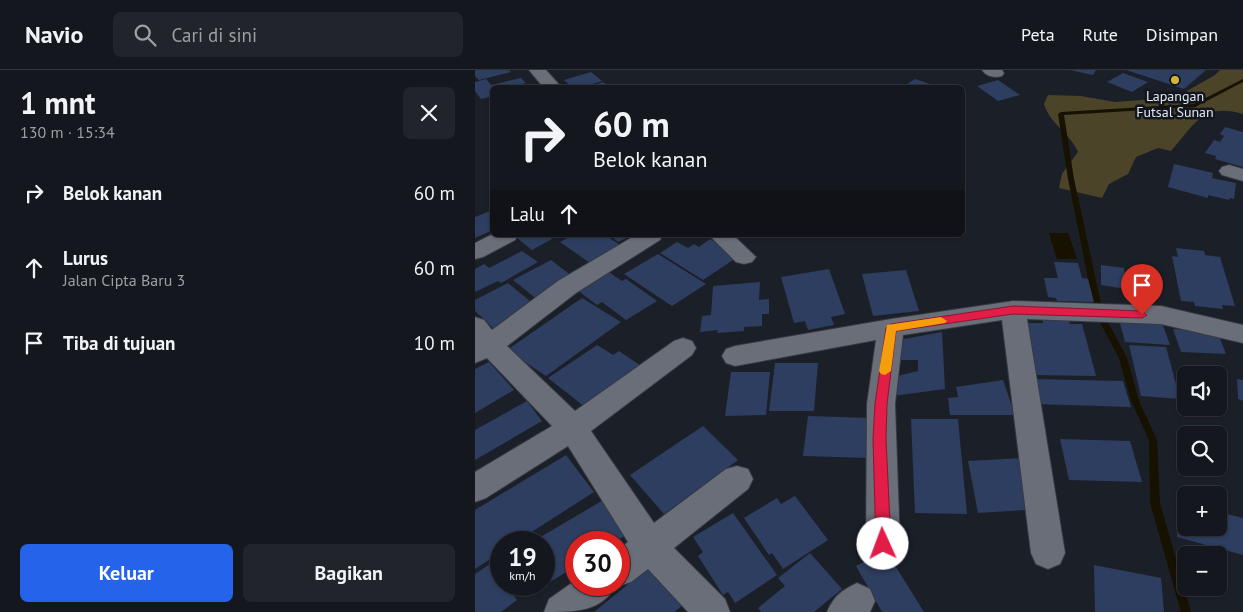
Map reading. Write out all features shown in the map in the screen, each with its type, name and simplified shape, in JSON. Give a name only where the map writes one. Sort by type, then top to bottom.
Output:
[{"type":"street","points":[[537,70],[551,85]]},
{"type":"street","points":[[475,252],[503,237]]},
{"type":"street","points":[[649,237],[480,342],[573,428],[650,547],[712,612]]},
{"type":"street","points":[[722,237],[744,257]]},
{"type":"street","points":[[1013,310],[1022,381],[1049,553]]},
{"type":"street","points":[[735,356],[891,328],[1013,310],[1161,315],[1243,334]]},
{"type":"street","points":[[883,544],[881,404],[891,328]]},
{"type":"street","points":[[475,488],[573,428],[683,348]]},
{"type":"street","points":[[630,562],[737,479]]},
{"type":"street","points":[[562,612],[584,596]]},
{"type":"shaded area","points":[[1220,70],[1243,70],[1243,114],[1218,111],[1201,118],[1171,151],[1158,148],[1136,157],[1128,174],[1109,184],[1102,198],[1059,188],[1062,174],[1078,152],[1047,111],[1044,104],[1048,95],[1081,96],[1115,102],[1155,99],[1180,95],[1215,75]]},
{"type":"shaded area","points":[[1049,233],[1068,233],[1077,259],[1057,259]]},
{"type":"building","points":[[475,70],[509,70],[511,72],[479,80],[475,76]]},
{"type":"building","points":[[1070,70],[1096,70],[1093,75]]},
{"type":"building","name":"Lapangan Futsal Sunan","points":[[1126,70],[1206,70],[1184,89]]},
{"type":"building","points":[[591,72],[602,81],[589,85],[570,85],[564,80]]},
{"type":"building","points":[[1123,73],[1148,82],[1132,92],[1107,82]]},
{"type":"building","points":[[521,78],[526,83],[518,85],[491,85]]},
{"type":"building","points":[[486,79],[491,85],[490,97],[481,99],[475,91],[475,82]]},
{"type":"building","points":[[915,79],[933,85],[906,85]]},
{"type":"building","points":[[998,80],[1020,95],[998,101],[977,86]]},
{"type":"building","points":[[603,82],[607,85],[594,85]]},
{"type":"building","points":[[1225,127],[1243,132],[1243,167],[1215,159],[1216,156],[1205,153],[1214,140],[1220,142],[1224,136],[1220,134]]},
{"type":"building","points":[[1174,164],[1213,173],[1212,178],[1236,183],[1234,199],[1230,198],[1229,200],[1208,195],[1208,198],[1168,187]]},
{"type":"building","points":[[490,211],[490,231],[475,238],[475,217]]},
{"type":"building","points":[[549,237],[552,239],[532,250],[517,238]]},
{"type":"building","points":[[569,237],[608,237],[620,245],[590,263],[560,242]]},
{"type":"building","points":[[612,237],[628,237],[618,242]]},
{"type":"building","points":[[710,239],[739,256],[703,280],[660,253],[677,242],[688,248],[694,244],[699,247]]},
{"type":"building","points":[[1176,248],[1204,251],[1205,255],[1220,257],[1235,306],[1222,305],[1223,309],[1195,306],[1194,302],[1181,301],[1172,256],[1178,257]]},
{"type":"building","points":[[522,251],[538,262],[501,283],[498,281],[475,292],[475,269],[484,264],[489,268]]},
{"type":"building","points":[[658,254],[706,284],[672,306],[624,274]]},
{"type":"building","points":[[551,260],[576,279],[538,300],[513,280]]},
{"type":"building","points":[[1054,262],[1078,263],[1082,278],[1088,279],[1094,302],[1057,301],[1056,298],[1048,297],[1044,278],[1058,278]]},
{"type":"building","points":[[1101,265],[1124,268],[1126,289],[1101,285]]},
{"type":"building","points":[[603,268],[622,281],[626,279],[657,301],[626,320],[602,302],[597,305],[572,286]]},
{"type":"building","points":[[829,269],[845,314],[831,317],[834,325],[808,330],[805,321],[794,323],[781,277]]},
{"type":"building","points":[[906,270],[919,311],[873,316],[862,274]]},
{"type":"building","points":[[760,282],[759,300],[769,299],[769,314],[762,314],[762,326],[744,327],[744,331],[717,333],[718,330],[700,332],[702,316],[711,315],[713,286]]},
{"type":"building","points":[[508,283],[536,306],[494,329],[475,311],[475,300]]},
{"type":"building","points":[[582,298],[621,322],[546,376],[507,350]]},
{"type":"building","points":[[1042,318],[1068,318],[1070,324],[1082,324],[1096,376],[1034,375],[1024,323],[1043,323]]},
{"type":"building","points":[[1119,320],[1162,323],[1170,345],[1125,342]]},
{"type":"building","points":[[1173,329],[1217,331],[1226,354],[1181,352]]},
{"type":"building","points":[[942,332],[945,389],[893,396],[889,378],[918,371],[918,360],[900,360],[898,340]]},
{"type":"building","points":[[597,345],[613,355],[619,351],[641,366],[585,407],[548,378]]},
{"type":"building","points":[[1129,345],[1166,347],[1177,388],[1177,399],[1141,396]]},
{"type":"building","points":[[489,362],[514,390],[475,413],[475,369]]},
{"type":"building","points":[[775,363],[818,363],[814,411],[769,411]]},
{"type":"building","points":[[731,372],[770,372],[766,415],[725,416]]},
{"type":"building","points":[[1031,379],[1123,381],[1131,407],[1036,404]]},
{"type":"building","points":[[1237,379],[1243,380],[1243,401],[1238,399]]},
{"type":"building","points":[[1003,380],[1015,415],[950,415],[948,398],[958,397],[956,387]]},
{"type":"building","points":[[527,401],[542,421],[475,460],[475,430]]},
{"type":"building","points":[[808,416],[870,418],[868,458],[803,456]]},
{"type":"building","points":[[911,419],[958,419],[967,514],[915,513]]},
{"type":"building","points":[[703,426],[738,460],[664,514],[630,475]]},
{"type":"building","points":[[1060,439],[1130,441],[1142,482],[1069,480]]},
{"type":"building","points":[[566,455],[594,492],[533,531],[490,531],[490,559],[475,569],[475,510]]},
{"type":"building","points":[[1025,458],[1039,509],[978,513],[968,461]]},
{"type":"building","points":[[795,496],[828,540],[783,569],[772,553],[769,555],[744,518],[777,498],[781,504]]},
{"type":"building","points":[[605,499],[626,531],[565,531],[565,573],[555,579],[555,531],[551,531]]},
{"type":"building","points":[[733,513],[777,575],[735,603],[728,592],[723,595],[698,556],[703,552],[693,537]]},
{"type":"building","points":[[1227,514],[1243,518],[1243,555],[1227,551],[1227,546],[1210,546],[1177,537],[1227,536]]},
{"type":"building","points":[[886,551],[924,612],[882,612],[856,566]]},
{"type":"building","points":[[810,553],[842,589],[814,612],[761,612],[758,608],[785,586],[778,578]]},
{"type":"building","points":[[490,564],[490,596],[514,596],[517,600],[501,612],[475,612],[475,574]]},
{"type":"building","points":[[1094,565],[1161,578],[1164,612],[1095,612]]},
{"type":"building","points":[[648,568],[683,605],[674,612],[594,612],[614,596],[630,596],[630,583]]},
{"type":"waterway","points":[[1186,612],[1155,503],[1153,440],[1135,401],[1123,358],[1099,313],[1071,179],[1061,114],[1195,105],[1243,80]]},
{"type":"slow traffic","points":[[885,371],[891,328],[941,321]]},
{"type":"place","name":"Lapangan Futsal Sunan","points":[[1175,80]]},
{"type":"route","points":[[883,544],[881,404],[891,328],[1013,310],[1142,315]]}]
